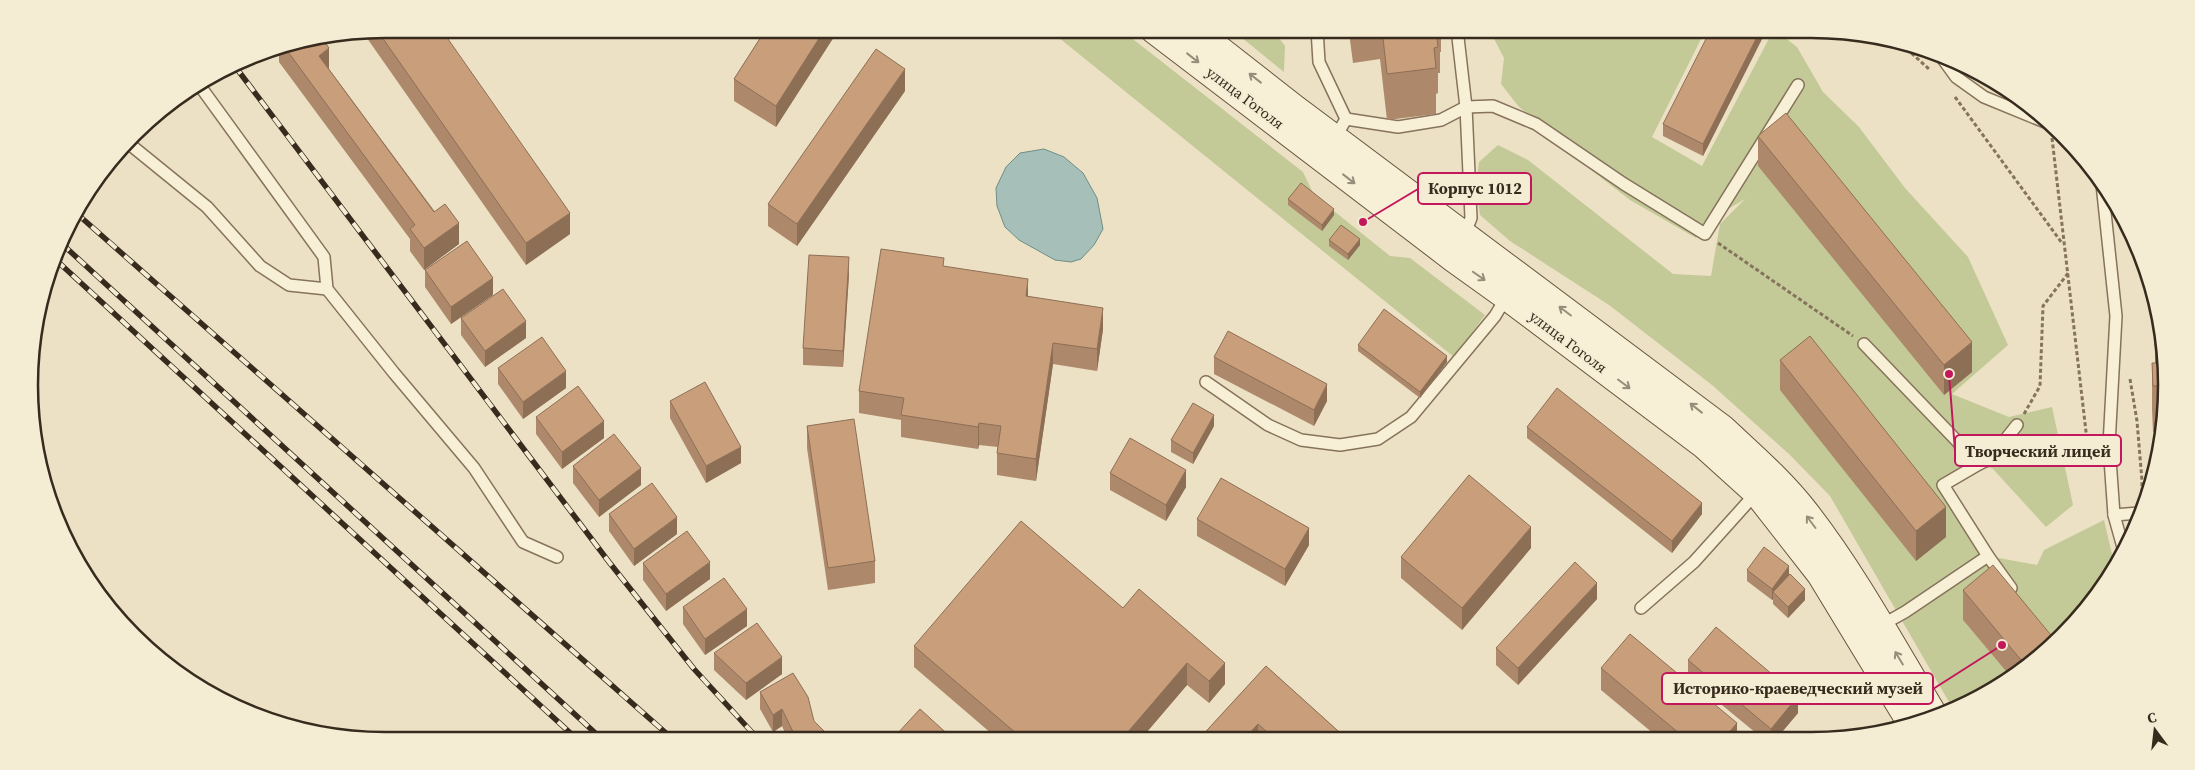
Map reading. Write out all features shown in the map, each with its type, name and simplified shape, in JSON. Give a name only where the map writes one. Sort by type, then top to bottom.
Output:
[{"type":"street","name":"улица Гоголя","points":[[1169,38],[1334,138],[1459,247],[1507,296],[1706,445],[1757,492],[1821,574],[1870,632],[1909,718]]},
{"type":"street","points":[[1204,38],[1334,138]]},
{"type":"street","points":[[1459,247],[1691,404],[1737,443],[1772,477],[1804,512],[1843,564],[1870,632],[1930,711]]},
{"type":"lane","points":[[1318,38],[1319,62],[1334,138],[1441,120],[1466,107],[1493,106],[1536,124],[1624,184],[1705,234],[1798,85]]},
{"type":"lane","points":[[1458,38],[1466,107],[1471,218],[1459,247]]},
{"type":"lane","points":[[1948,66],[1956,77],[1984,97],[2039,124]]},
{"type":"lane","points":[[1956,70],[1956,77]]},
{"type":"lane","points":[[202,89],[324,257],[327,289],[394,374],[474,468],[523,542],[557,557]]},
{"type":"lane","points":[[132,146],[207,206],[260,266],[289,285],[327,289]]},
{"type":"lane","points":[[2104,199],[2116,316],[2109,445],[2114,515],[2121,541]]},
{"type":"lane","points":[[1206,382],[1268,424],[1301,440],[1340,445],[1378,439],[1411,417],[1495,316],[1507,296]]},
{"type":"lane","points":[[1864,344],[1979,464]]},
{"type":"lane","points":[[2017,425],[1990,459],[1943,485],[1988,556],[2017,596]]},
{"type":"lane","points":[[1641,608],[1694,562],[1757,492]]},
{"type":"lane","points":[[2114,515],[2133,514]]},
{"type":"lane","points":[[1870,632],[1905,612],[1988,556]]},
{"type":"path","points":[[1911,53],[1932,72]]},
{"type":"path","points":[[1952,93],[2063,244]]},
{"type":"path","points":[[2052,135],[2063,244],[2069,272],[2088,449]]},
{"type":"path","points":[[1705,234],[1864,344]]},
{"type":"path","points":[[2017,425],[2040,386],[2043,306],[2069,272]]},
{"type":"path","points":[[1979,464],[2109,445]]},
{"type":"green space","points":[[1059,38],[1132,38],[1303,172],[1314,195],[1390,256],[1410,258],[1485,315],[1454,357]]},
{"type":"green space","points":[[1242,38],[1279,38],[1285,46],[1284,72]]},
{"type":"green space","points":[[1494,38],[1702,38],[1652,137],[1702,166],[1769,38],[1786,38],[1797,47],[1823,92],[1859,127],[1905,188],[1968,257],[2008,345],[1952,394],[2009,417],[2052,407],[2073,505],[2046,527],[1993,469],[1979,464],[1943,485],[1988,556],[2037,565],[2044,550],[2104,520],[2112,556],[2086,597],[2056,631],[2033,651],[1963,620],[2006,672],[1984,686],[1950,703],[1830,496],[1790,455],[1712,385],[1609,305],[1510,241],[1480,215],[1476,185],[1479,162],[1498,145],[1528,160],[1673,274],[1711,276],[1720,224],[1745,199],[1713,218],[1696,238],[1630,200],[1590,169],[1554,135],[1519,107],[1501,84],[1504,58]]},
{"type":"water","points":[[1044,149],[1064,157],[1083,173],[1097,198],[1103,229],[1094,245],[1081,259],[1071,262],[1055,260],[1019,240],[1005,227],[997,206],[996,188],[1006,167],[1020,153]]},
{"type":"building","points":[[383,38],[447,38],[570,213],[526,243]]},
{"type":"building","points":[[760,38],[819,38],[776,106],[734,79]]},
{"type":"building","points":[[1383,38],[1437,38],[1438,47],[1434,48],[1436,68],[1387,74]]},
{"type":"building","points":[[1706,38],[1756,38],[1703,144],[1663,124]]},
{"type":"building","points":[[325,43],[329,48],[319,56],[434,212],[445,204],[459,223],[424,248],[410,229],[415,225],[288,51]]},
{"type":"building","points":[[876,49],[905,69],[797,224],[768,204]]},
{"type":"building","points":[[1786,113],[1972,342],[1944,365],[1758,136]]},
{"type":"building","points":[[1301,183],[1334,209],[1322,225],[1288,199]]},
{"type":"building","points":[[1341,225],[1360,239],[1348,254],[1329,240]]},
{"type":"building","points":[[467,241],[493,278],[451,307],[425,270]]},
{"type":"building","points":[[881,249],[944,258],[943,266],[1028,279],[1026,296],[1103,308],[1097,349],[1053,343],[1036,459],[997,453],[1001,426],[979,423],[978,427],[901,415],[904,398],[859,391]]},
{"type":"building","points":[[809,255],[849,257],[843,351],[803,348]]},
{"type":"building","points":[[503,289],[526,321],[485,351],[461,318]]},
{"type":"building","points":[[1384,309],[1447,356],[1420,392],[1358,345]]},
{"type":"building","points":[[1228,331],[1327,384],[1314,410],[1214,357]]},
{"type":"building","points":[[1810,336],[1946,507],[1916,531],[1780,360]]},
{"type":"building","points":[[542,337],[566,371],[523,402],[498,368]]},
{"type":"building","points":[[2155,343],[2158,386],[2153,386],[2152,363],[2156,363]]},
{"type":"building","points":[[705,382],[741,447],[706,466],[670,401]]},
{"type":"building","points":[[578,386],[604,421],[562,452],[536,417]]},
{"type":"building","points":[[1557,388],[1702,503],[1672,541],[1527,427]]},
{"type":"building","points":[[1193,403],[1214,415],[1193,453],[1171,440]]},
{"type":"building","points":[[854,419],[875,561],[828,568],[807,426]]},
{"type":"building","points":[[614,434],[641,468],[599,500],[573,466]]},
{"type":"building","points":[[1130,438],[1186,470],[1166,505],[1110,473]]},
{"type":"building","points":[[1469,475],[1531,527],[1462,608],[1401,557]]},
{"type":"building","points":[[1221,478],[1309,528],[1285,569],[1197,519]]},
{"type":"building","points":[[652,483],[677,517],[634,549],[609,514]]},
{"type":"building","points":[[1021,521],[1123,608],[1139,589],[1225,663],[1209,681],[1187,663],[1128,732],[1015,732],[914,646]]},
{"type":"building","points":[[687,531],[710,562],[666,594],[643,563]]},
{"type":"building","points":[[1764,547],[1789,566],[1772,589],[1747,570]]},
{"type":"building","points":[[1575,562],[1597,583],[1518,668],[1496,648]]},
{"type":"building","points":[[1993,565],[2051,635],[2022,661],[1963,590]]},
{"type":"building","points":[[1790,574],[1805,589],[1788,607],[1773,592]]},
{"type":"building","points":[[724,578],[747,609],[705,639],[683,607]]},
{"type":"building","points":[[757,623],[782,657],[746,683],[714,653]]},
{"type":"building","points":[[1716,627],[1798,696],[1771,729],[1688,660]]},
{"type":"building","points":[[1630,634],[1737,723],[1729,732],[1678,732],[1601,668]]},
{"type":"building","points":[[1266,666],[1339,732],[1267,732],[1258,724],[1251,732],[1205,732]]},
{"type":"building","points":[[793,673],[808,697],[814,721],[825,732],[793,732],[782,709],[773,715],[760,692]]},
{"type":"building","points":[[920,709],[945,732],[899,732]]},
{"type":"railway","points":[[238,70],[609,562],[694,669],[752,732]]},
{"type":"railway","points":[[81,217],[665,732]]},
{"type":"railway","points":[[66,248],[594,732]]},
{"type":"railway","points":[[60,263],[569,732]]},
{"type":"place","name":"Корпус 1012","points":[[1363,222]]},
{"type":"place","name":"Творческий лицей","points":[[1949,374]]},
{"type":"place","name":"Историко-краеведческий музей","points":[[2002,645]]}]
